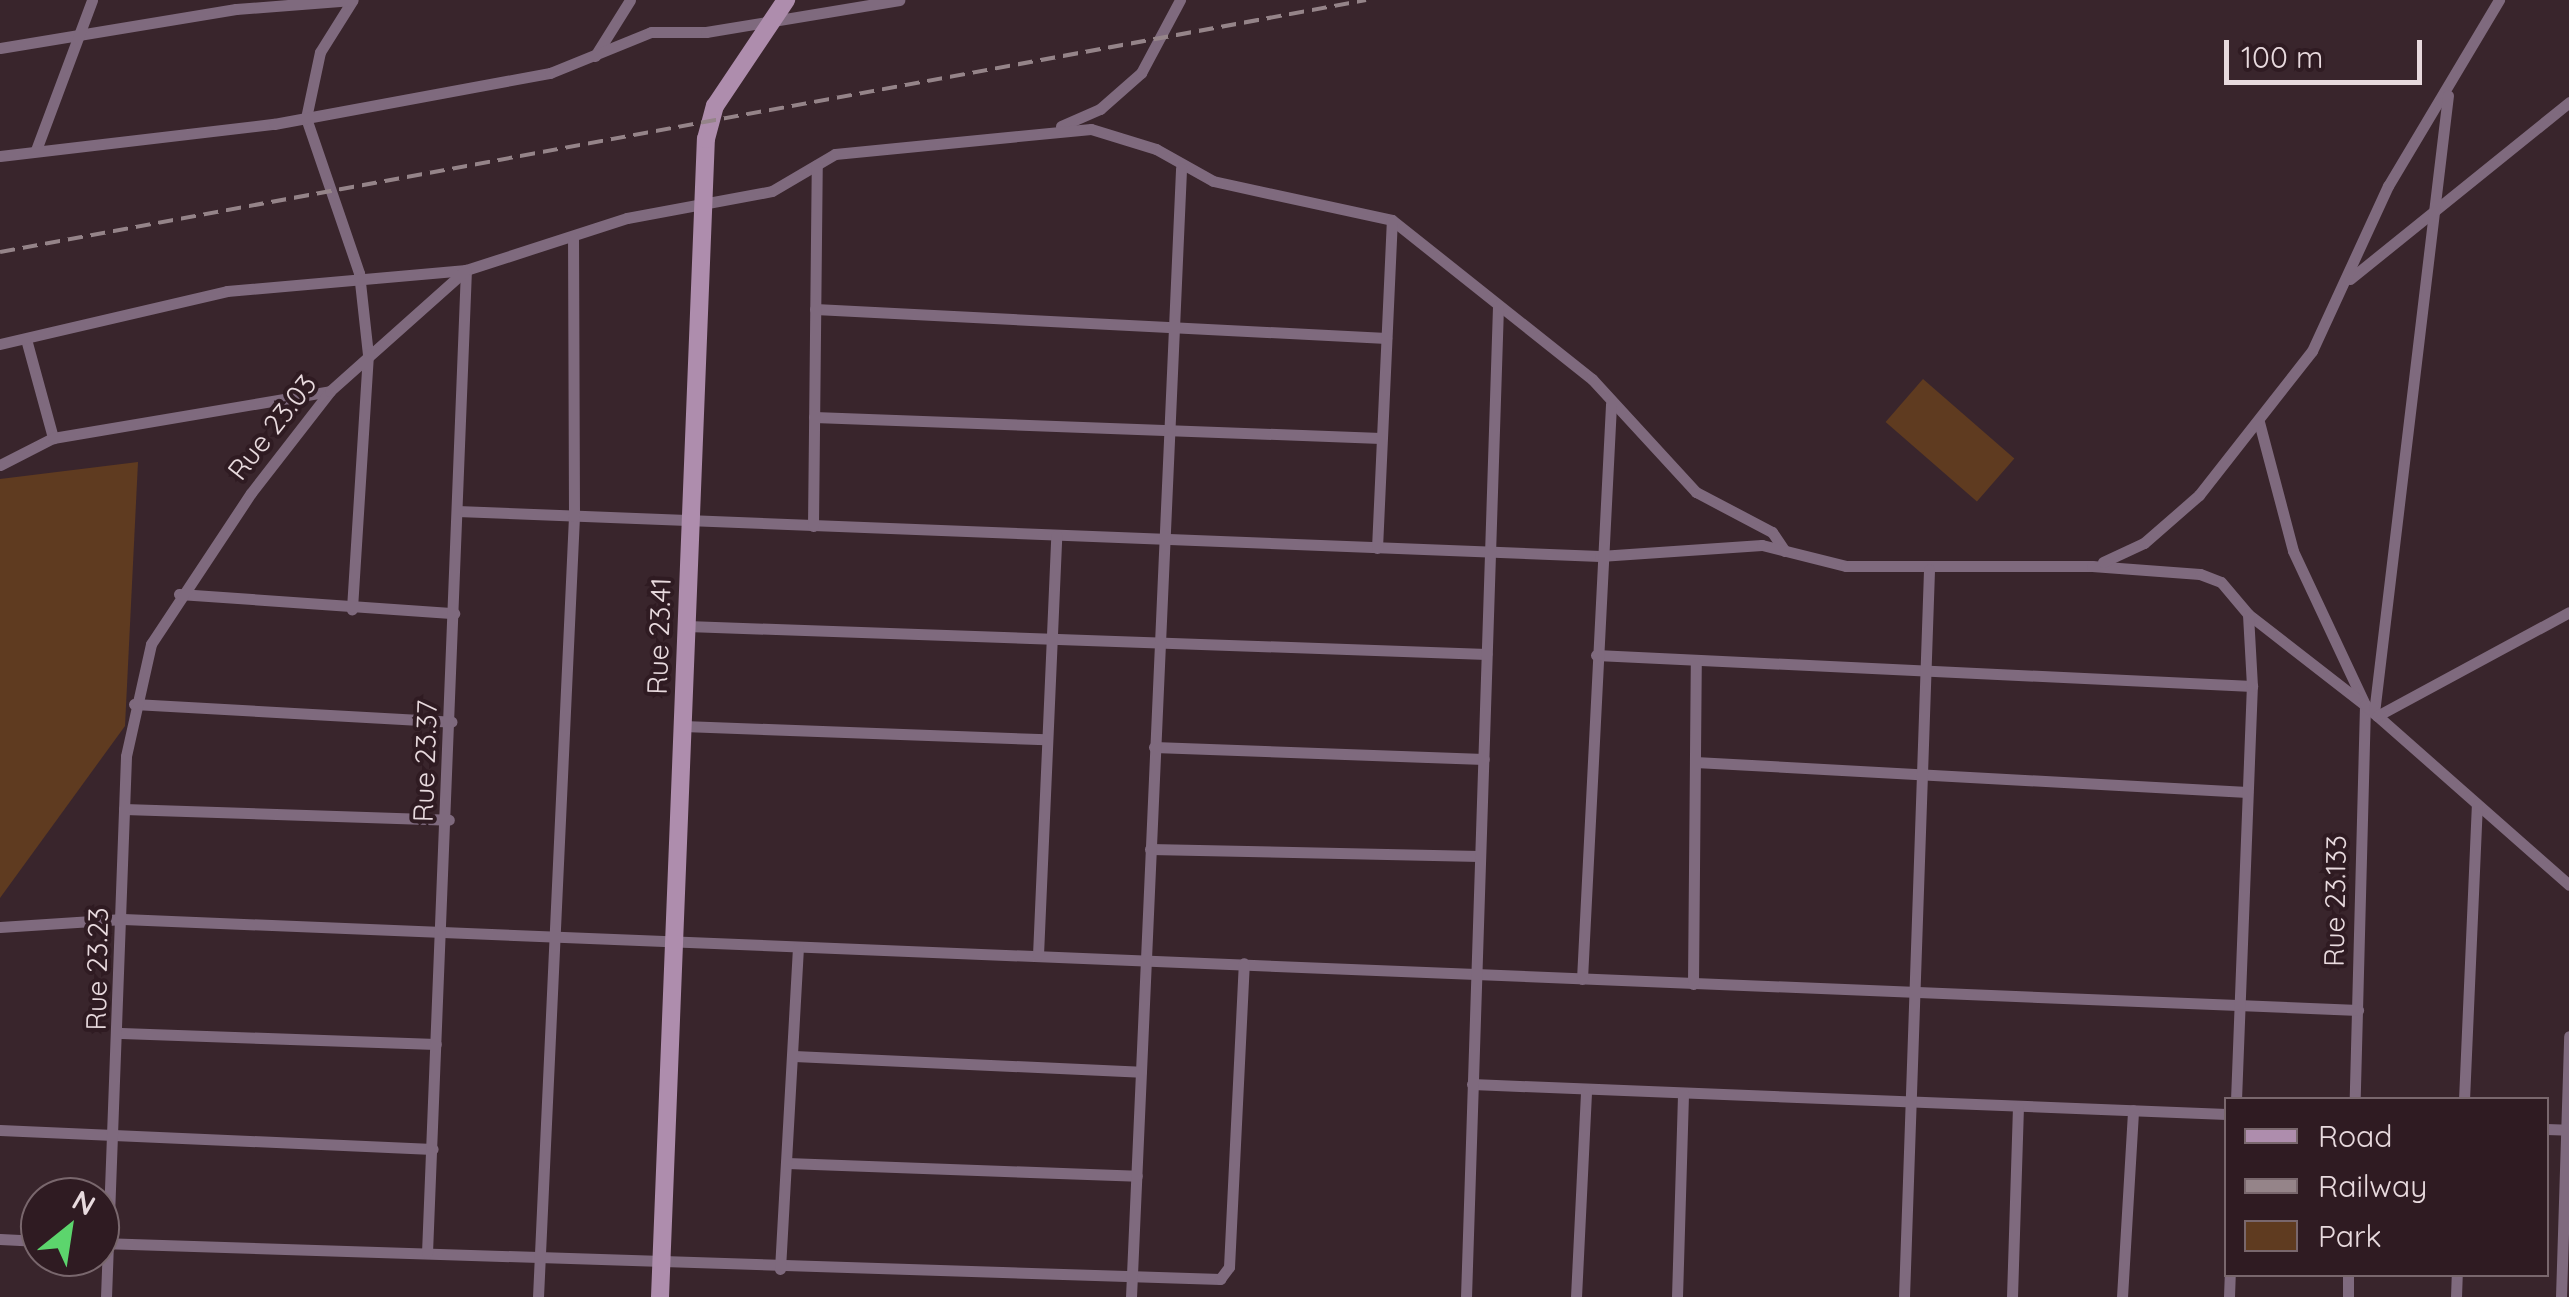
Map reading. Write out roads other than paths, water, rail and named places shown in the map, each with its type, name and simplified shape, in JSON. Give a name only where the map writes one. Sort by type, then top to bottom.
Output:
[{"type":"street","points":[[36,150],[92,0]]},
{"type":"street","points":[[0,48],[79,33],[352,0]]},
{"type":"street","points":[[352,0],[320,52],[306,118],[359,273],[368,354],[352,608]]},
{"type":"street","points":[[595,57],[630,0]]},
{"type":"street","name":"Rue 23.41","points":[[660,1297],[708,124],[786,0]]},
{"type":"street","points":[[0,156],[306,118],[550,73],[651,32],[773,20],[899,0]]},
{"type":"street","points":[[1056,128],[1100,108],[1142,73],[1180,0]]},
{"type":"street","points":[[2092,566],[2124,556],[2176,516],[2259,422],[2312,351],[2350,279],[2388,186],[2500,0]]},
{"type":"street","name":"Rue 23.133","points":[[2354,1097],[2372,711],[2448,90]]},
{"type":"street","points":[[2350,279],[2434,218],[2569,102]]},
{"type":"street","points":[[0,344],[226,290],[359,273],[466,270],[502,252],[573,238],[702,202],[772,192],[846,152],[1056,128],[1117,134],[1181,168],[1392,220],[1611,402],[1696,492],[1772,532],[1785,550]]},
{"type":"street","points":[[813,526],[817,165]]},
{"type":"street","points":[[1131,1297],[1181,168]]},
{"type":"street","points":[[1377,548],[1392,220]]},
{"type":"street","points":[[538,1297],[551,937],[574,516],[573,238]]},
{"type":"street","name":"Rue 23.03","points":[[151,644],[179,594],[330,391],[466,270]]},
{"type":"street","name":"Rue 23.37","points":[[426,1253],[449,820],[466,270]]},
{"type":"street","points":[[1466,1297],[1498,306]]},
{"type":"street","points":[[815,310],[1386,338]]},
{"type":"street","points":[[26,339],[53,438]]},
{"type":"street","points":[[0,465],[53,438],[330,391]]},
{"type":"street","points":[[1582,978],[1600,556],[1611,402]]},
{"type":"street","points":[[814,417],[1382,438]]},
{"type":"street","points":[[2259,422],[2293,551],[2372,711]]},
{"type":"street","points":[[457,511],[1600,556],[1736,545],[1785,550],[1810,562],[1930,569],[2092,566],[2212,577],[2248,614],[2372,711],[2569,885]]},
{"type":"street","points":[[1038,956],[1056,535]]},
{"type":"street","points":[[1904,1297],[1930,569]]},
{"type":"street","points":[[179,594],[454,613]]},
{"type":"street","points":[[2372,711],[2569,612]]},
{"type":"street","points":[[2236,1097],[2252,686],[2248,614]]},
{"type":"street","points":[[686,626],[1487,654]]},
{"type":"street","name":"Rue 23.23","points":[[111,1177],[121,1033],[124,809],[134,704],[151,644]]},
{"type":"street","points":[[1596,656],[1926,675],[2252,686]]},
{"type":"street","points":[[1692,984],[1696,663]]},
{"type":"street","points":[[134,704],[451,722]]},
{"type":"street","points":[[683,726],[1046,739]]},
{"type":"street","points":[[1154,748],[1484,760]]},
{"type":"street","points":[[1695,762],[2247,792]]},
{"type":"street","points":[[2464,1097],[2476,805]]},
{"type":"street","points":[[124,809],[449,820]]},
{"type":"street","points":[[1150,849],[1480,856]]},
{"type":"street","points":[[0,926],[123,919],[2358,1010]]},
{"type":"street","points":[[780,1269],[798,948]]},
{"type":"street","points":[[120,1243],[1132,1282],[1220,1279],[1228,1272],[1244,963]]},
{"type":"street","points":[[121,1033],[436,1044]]},
{"type":"street","points":[[2561,1297],[2569,1036]]},
{"type":"street","points":[[794,1056],[1141,1072]]},
{"type":"street","points":[[1472,1084],[2224,1114]]},
{"type":"street","points":[[1576,1297],[1586,1089]]},
{"type":"street","points":[[1676,1297],[1683,1093]]},
{"type":"street","points":[[2012,1297],[2018,1106]]},
{"type":"street","points":[[2122,1297],[2133,1110]]},
{"type":"street","points":[[0,1130],[433,1149]]},
{"type":"street","points":[[787,1164],[1136,1176]]},
{"type":"railway","points":[[0,252],[1366,0]]}]
